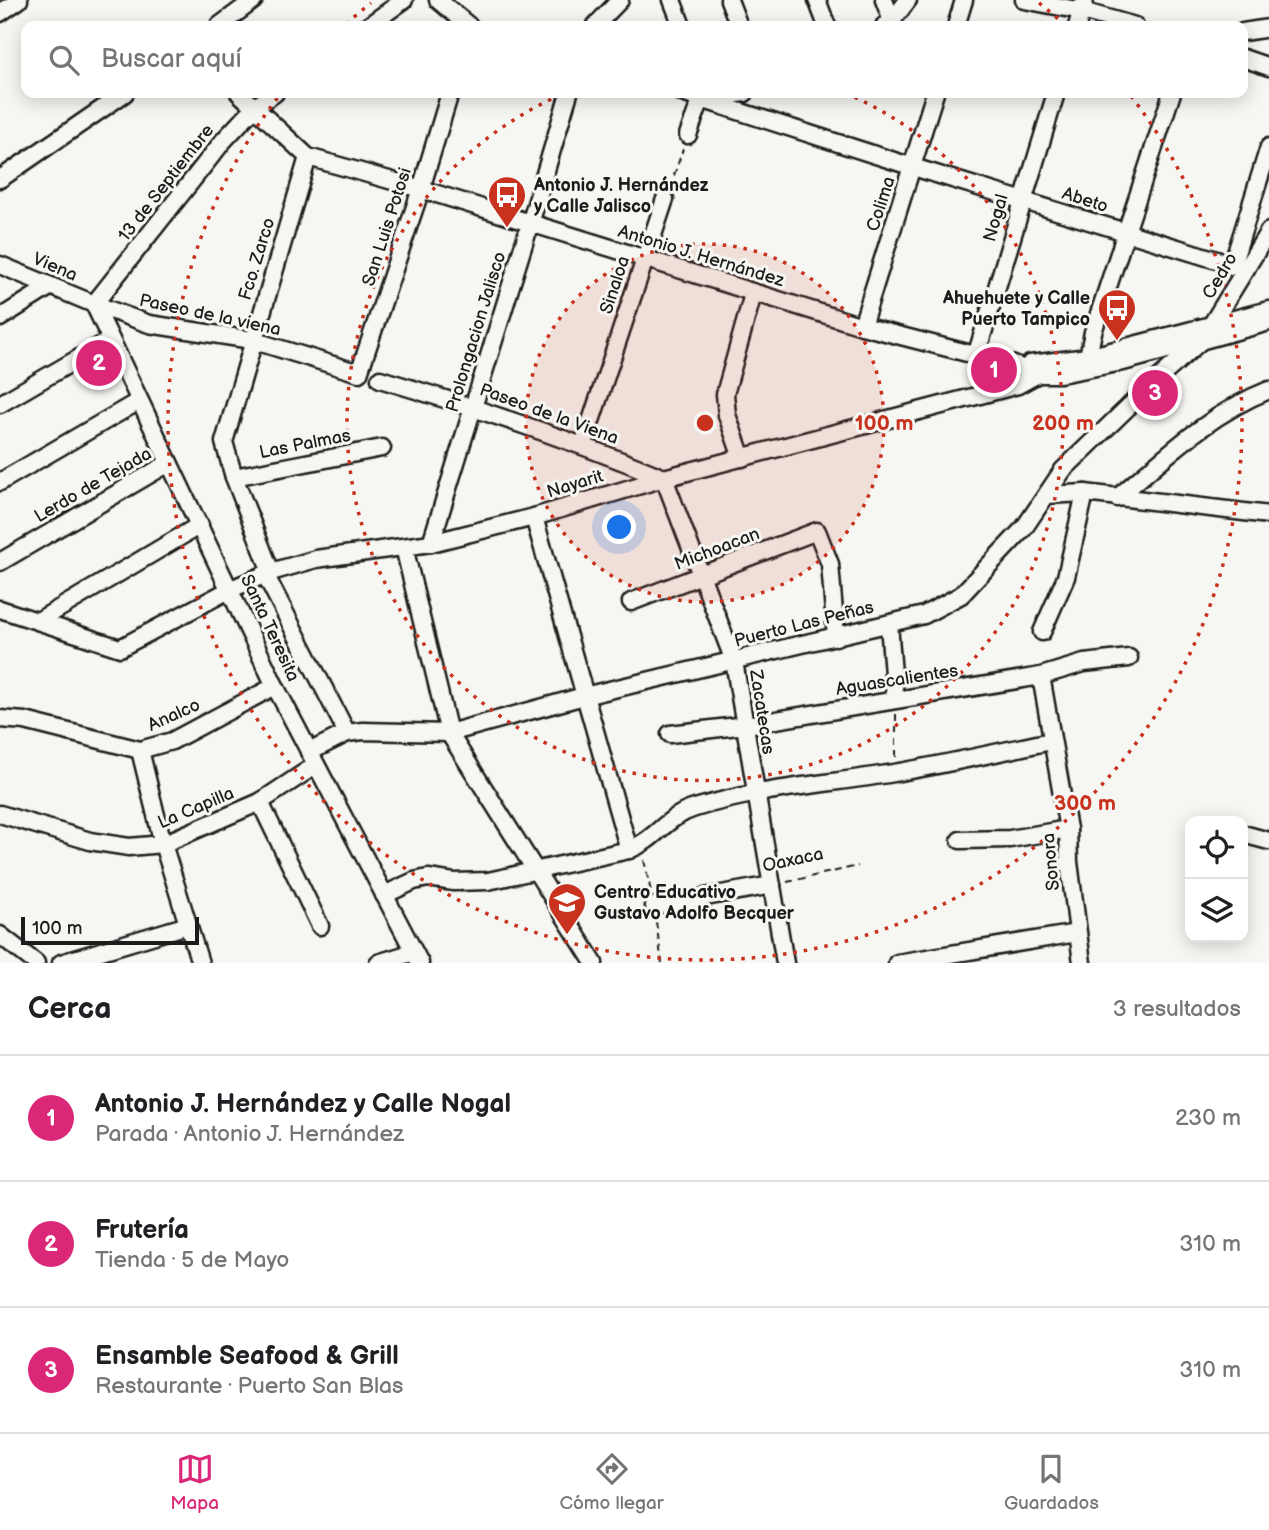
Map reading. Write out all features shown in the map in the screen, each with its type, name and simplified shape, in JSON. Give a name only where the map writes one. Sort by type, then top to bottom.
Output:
[{"type":"street","points":[[0,13],[19,0]]},
{"type":"street","points":[[226,21],[254,0]]},
{"type":"street","points":[[375,21],[404,0]]},
{"type":"street","points":[[438,0],[463,21]]},
{"type":"street","points":[[600,21],[620,0]]},
{"type":"street","points":[[673,0],[680,21]]},
{"type":"street","points":[[729,0],[737,21]]},
{"type":"street","points":[[817,0],[825,21]]},
{"type":"street","points":[[884,0],[888,21]]},
{"type":"street","points":[[890,21],[908,0]]},
{"type":"street","points":[[958,21],[964,0]]},
{"type":"street","points":[[1024,0],[1116,21]]},
{"type":"street","points":[[1248,31],[1269,28]]},
{"type":"street","points":[[1248,60],[1269,67]]},
{"type":"street","points":[[0,179],[118,98]]},
{"type":"street","name":"Antonio J. Hernández","points":[[244,98],[308,157],[421,189],[862,326],[1013,365],[1039,368]]},
{"type":"street","name":"13 de Septiembre","points":[[94,304],[224,140],[254,108],[268,98]]},
{"type":"street","name":"San Luis Potosi","points":[[359,373],[448,98]]},
{"type":"street","name":"Prolongacion Jalisco","points":[[431,542],[568,98]]},
{"type":"street","points":[[688,135],[706,98]]},
{"type":"street","name":"Abeto","points":[[713,98],[913,167],[1239,267]]},
{"type":"street","name":"Colima","points":[[862,326],[934,98]]},
{"type":"street","name":"Nogal","points":[[976,356],[1054,98]]},
{"type":"street","points":[[1088,357],[1093,332],[1170,98]]},
{"type":"street","points":[[1239,267],[1269,147]]},
{"type":"street","name":"Fco. Zarco","points":[[308,157],[224,442],[268,573],[347,733]]},
{"type":"street","name":"Sinaloa","points":[[583,445],[666,200]]},
{"type":"street","name":"Cedro","points":[[1202,340],[1212,325],[1239,267],[1269,231]]},
{"type":"street","name":"Viena","points":[[0,265],[94,304]]},
{"type":"street","points":[[0,317],[51,286]]},
{"type":"street","points":[[742,458],[727,415],[725,394],[754,293]]},
{"type":"street","name":"Santa Teresita","points":[[94,304],[275,686],[417,958]]},
{"type":"street","name":"Paseo de la viena","points":[[94,304],[149,324],[252,341],[359,373]]},
{"type":"street","points":[[1039,368],[1269,310]]},
{"type":"street","points":[[1039,368],[1060,374],[1123,362],[1269,322]]},
{"type":"street","points":[[0,404],[110,340]]},
{"type":"street","name":"Puerto Las Peñas","points":[[313,759],[347,733],[449,733],[584,696],[924,615],[961,595],[1024,528],[1063,470],[1202,340]]},
{"type":"street","name":"Nayarit","points":[[38,621],[120,648],[231,589],[268,573],[316,559],[431,542],[534,517],[664,478],[1018,385],[1039,368]]},
{"type":"street","name":"Paseo de la Viena","points":[[380,379],[583,445],[664,478]]},
{"type":"street","points":[[1117,498],[1192,433],[1249,398],[1269,390]]},
{"type":"street","points":[[0,482],[139,401]]},
{"type":"street","name":"Las Palmas","points":[[234,477],[382,449]]},
{"type":"street","name":"Lerdo de Tejada","points":[[0,562],[169,463]]},
{"type":"street","name":"Zacatecas","points":[[664,478],[734,662],[785,963]]},
{"type":"street","points":[[1047,495],[1085,494],[1269,515]]},
{"type":"street","points":[[1042,632],[1066,577],[1085,494]]},
{"type":"street","points":[[534,517],[629,850]]},
{"type":"street","points":[[0,609],[38,621],[200,525]]},
{"type":"street","name":"Michoacan","points":[[631,602],[817,531],[830,564],[836,637]]},
{"type":"street","points":[[404,547],[449,733],[594,963]]},
{"type":"street","points":[[888,624],[895,699]]},
{"type":"street","name":"Aguascalientes","points":[[670,734],[746,725],[1041,676],[1084,663],[1129,658]]},
{"type":"street","name":"Sonora","points":[[1041,676],[1068,829],[1082,963]]},
{"type":"street","name":"Analco","points":[[0,719],[25,721],[139,750],[172,741],[275,686]]},
{"type":"street","points":[[384,895],[414,881],[428,878],[454,882],[488,881],[629,850],[650,839],[668,820],[694,808],[755,794],[896,772],[1051,741]]},
{"type":"street","points":[[139,750],[163,844],[200,963]]},
{"type":"street","name":"La Capilla","points":[[0,814],[90,841],[129,847],[163,844],[260,802],[313,759]]},
{"type":"street","points":[[260,802],[320,926]]},
{"type":"street","points":[[960,839],[1010,839],[1068,829]]},
{"type":"street","points":[[1248,835],[1269,841]]},
{"type":"street","name":"Oaxaca","points":[[654,906],[772,885]]},
{"type":"street","points":[[61,963],[188,925]]},
{"type":"street","points":[[897,963],[1077,933]]},
{"type":"street","points":[[0,936],[36,963]]},
{"type":"street","points":[[378,963],[417,958]]},
{"type":"path","points":[[666,200],[688,135]]},
{"type":"path","points":[[895,699],[896,772]]},
{"type":"path","name":"Oaxaca","points":[[772,885],[858,866]]},
{"type":"place","name":"Antonio J. Hernández y Calle Jalisco","points":[[507,229]]},
{"type":"place","name":"Ahuehuete y Calle Puerto Tampico","points":[[1117,342]]},
{"type":"place","name":"Frutería","points":[[99,363]]},
{"type":"place","name":"Antonio J. Hernández y Calle Nogal","points":[[994,370]]},
{"type":"place","name":"Ensamble Seafood & Grill","points":[[1155,393]]},
{"type":"place","name":"Centro Educativo Gustavo Adolfo Becquer","points":[[567,936]]}]
